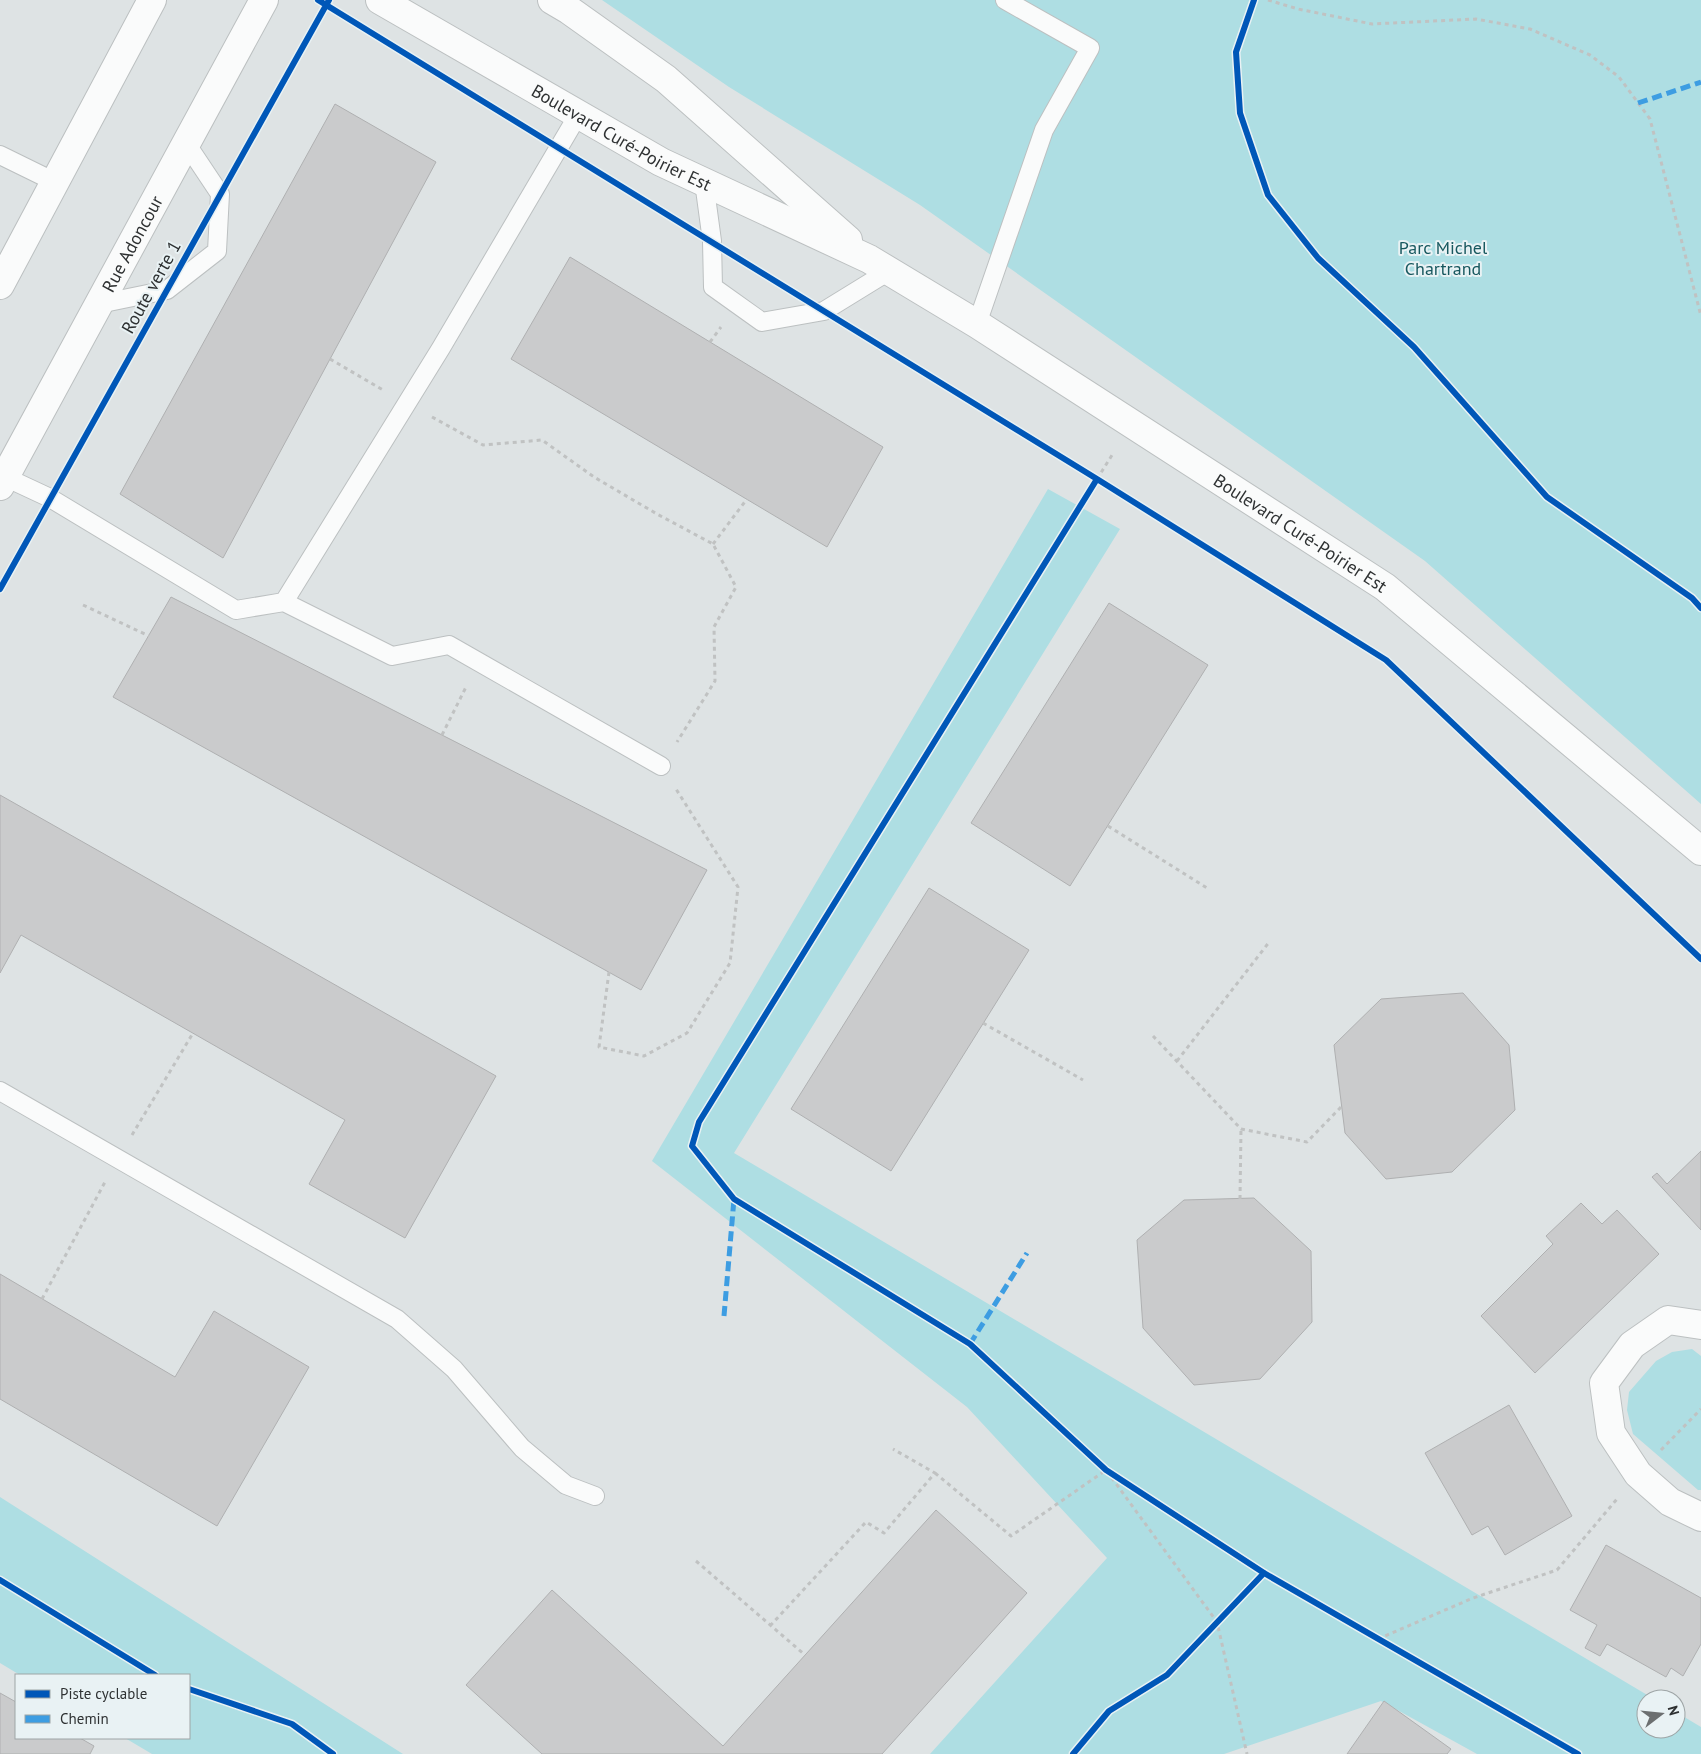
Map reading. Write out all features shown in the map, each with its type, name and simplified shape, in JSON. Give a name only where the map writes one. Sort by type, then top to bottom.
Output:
[{"type":"main road","points":[[0,285],[152,0]]},
{"type":"main road","name":"Rue Adoncour","points":[[2,482],[264,0]]},
{"type":"main road","name":"Boulevard Curé-Poirier Est","points":[[380,0],[661,162],[879,265],[977,324],[1385,587],[1701,851]]},
{"type":"main road","name":"Boulevard Curé-Poirier Est","points":[[552,0],[666,79],[879,265]]},
{"type":"main road","points":[[1701,1325],[1668,1320],[1632,1345],[1604,1383],[1610,1433],[1638,1474],[1670,1502],[1701,1517]]},
{"type":"lane","points":[[977,324],[1044,130],[1090,48],[1005,0]]},
{"type":"lane","points":[[284,602],[407,404],[578,115]]},
{"type":"lane","points":[[99,304],[167,290],[217,251],[220,194],[186,143]]},
{"type":"lane","points":[[0,155],[55,182]]},
{"type":"lane","points":[[704,182],[712,241],[713,287],[762,322],[824,311],[879,265]]},
{"type":"lane","points":[[2,482],[50,498],[236,610],[284,602],[392,656],[449,645],[661,766]]},
{"type":"lane","points":[[0,1091],[396,1319],[454,1369],[522,1448],[566,1485],[595,1496]]},
{"type":"path","points":[[1268,0],[1298,9],[1372,24],[1476,20],[1530,29],[1590,55],[1619,77],[1650,120],[1701,316]]},
{"type":"path","points":[[330,359],[483,445],[542,440],[594,477],[657,514],[714,544],[736,587],[714,627],[715,681],[661,766],[738,887],[730,963],[687,1033],[644,1056],[599,1047],[609,972]]},
{"type":"path","points":[[1089,474],[1105,484]]},
{"type":"path","points":[[1092,487],[1097,479]]},
{"type":"path","points":[[714,544],[747,499]]},
{"type":"path","points":[[83,605],[149,636]]},
{"type":"path","points":[[442,735],[478,662]]},
{"type":"path","points":[[1108,826],[1206,888]]},
{"type":"path","points":[[1176,1061],[1270,941]]},
{"type":"path","points":[[983,1023],[1083,1080]]},
{"type":"path","points":[[1153,1036],[1241,1129],[1308,1142],[1342,1106]]},
{"type":"path","points":[[1240,1199],[1241,1129]]},
{"type":"path","points":[[1378,1639],[1473,1598],[1556,1570],[1638,1474],[1701,1409]]},
{"type":"path","points":[[893,1449],[935,1473],[1011,1536],[1106,1470]]},
{"type":"path","points":[[1099,1464],[1123,1481]]},
{"type":"path","points":[[1106,1470],[1217,1622],[1247,1754]]},
{"type":"path","points":[[770,1626],[866,1522],[884,1534],[935,1473]]},
{"type":"path","points":[[696,1561],[804,1656]]},
{"type":"path","points":[[1211,1628],[1224,1615]]},
{"type":"path","points":[[1370,1634],[1386,1643]]},
{"type":"green space","name":"Parc Michel Chartrand","points":[[602,0],[1701,0],[1701,804],[1425,561],[920,205],[729,87]]},
{"type":"green space","points":[[1048,489],[1120,529],[734,1153],[1637,1689],[1636,1739],[1686,1739],[1686,1718],[1701,1727],[1701,1754],[1477,1754],[1381,1701],[1224,1754],[930,1754],[1107,1558],[967,1407],[652,1161]]},
{"type":"green space","points":[[1692,1349],[1701,1356],[1701,1490],[1698,1490],[1633,1434],[1627,1410],[1629,1392],[1656,1361],[1672,1352]]},
{"type":"green space","points":[[0,1497],[403,1754],[152,1754],[127,1739],[190,1739],[190,1674],[18,1674],[0,1663]]},
{"type":"building","points":[[335,104],[436,162],[223,558],[120,494]]},
{"type":"building","points":[[570,257],[883,447],[827,547],[511,359]]},
{"type":"building","points":[[171,597],[707,870],[641,990],[113,697]]},
{"type":"building","points":[[1109,603],[1208,665],[1070,886],[971,823]]},
{"type":"building","points":[[0,795],[496,1076],[405,1238],[309,1184],[345,1120],[21,935],[0,973]]},
{"type":"building","points":[[929,888],[1029,950],[891,1171],[791,1109]]},
{"type":"building","points":[[1463,993],[1509,1045],[1515,1110],[1452,1172],[1386,1179],[1345,1133],[1334,1045],[1381,999]]},
{"type":"building","points":[[1701,1151],[1701,1230],[1652,1177],[1657,1173],[1667,1184]]},
{"type":"building","points":[[1254,1198],[1311,1251],[1312,1322],[1260,1379],[1194,1385],[1143,1328],[1137,1240],[1184,1200]]},
{"type":"building","points":[[1581,1203],[1602,1224],[1617,1210],[1659,1254],[1535,1373],[1481,1316],[1553,1244],[1546,1236]]},
{"type":"building","points":[[0,1274],[175,1377],[214,1311],[309,1367],[217,1526],[0,1399]]},
{"type":"building","points":[[1509,1405],[1572,1516],[1505,1555],[1488,1526],[1472,1535],[1425,1453]]},
{"type":"building","points":[[936,1510],[1027,1593],[882,1754],[542,1754],[466,1685],[552,1590],[723,1746]]},
{"type":"building","points":[[1606,1545],[1701,1598],[1701,1644],[1683,1676],[1671,1668],[1666,1677],[1607,1644],[1600,1656],[1585,1648],[1597,1625],[1570,1610]]},
{"type":"building","points":[[0,1693],[15,1701],[15,1739],[82,1739],[94,1746],[90,1754],[0,1754]]},
{"type":"building","points":[[1384,1701],[1451,1749],[1447,1754],[1347,1754]]},
{"type":"marked path","points":[[1638,103],[1701,82]]},
{"type":"marked path","points":[[724,1316],[734,1199]]},
{"type":"marked path","points":[[970,1344],[1027,1253]]},
{"type":"cycle path","points":[[318,0],[1097,479],[1386,660],[1701,959]]},
{"type":"cycle path","name":"Route verte 1","points":[[0,589],[329,0]]},
{"type":"cycle path","points":[[1254,0],[1236,52],[1240,113],[1268,195],[1318,258],[1414,347],[1547,497],[1692,598],[1701,608]]},
{"type":"cycle path","points":[[1097,479],[699,1122],[692,1146],[734,1199],[970,1344],[1106,1470],[1264,1573],[1578,1754]]},
{"type":"cycle path","points":[[1073,1754],[1109,1711],[1167,1675],[1264,1573]]},
{"type":"cycle path","points":[[0,1580],[153,1674]]},
{"type":"cycle path","points":[[190,1689],[292,1724],[333,1754]]}]
